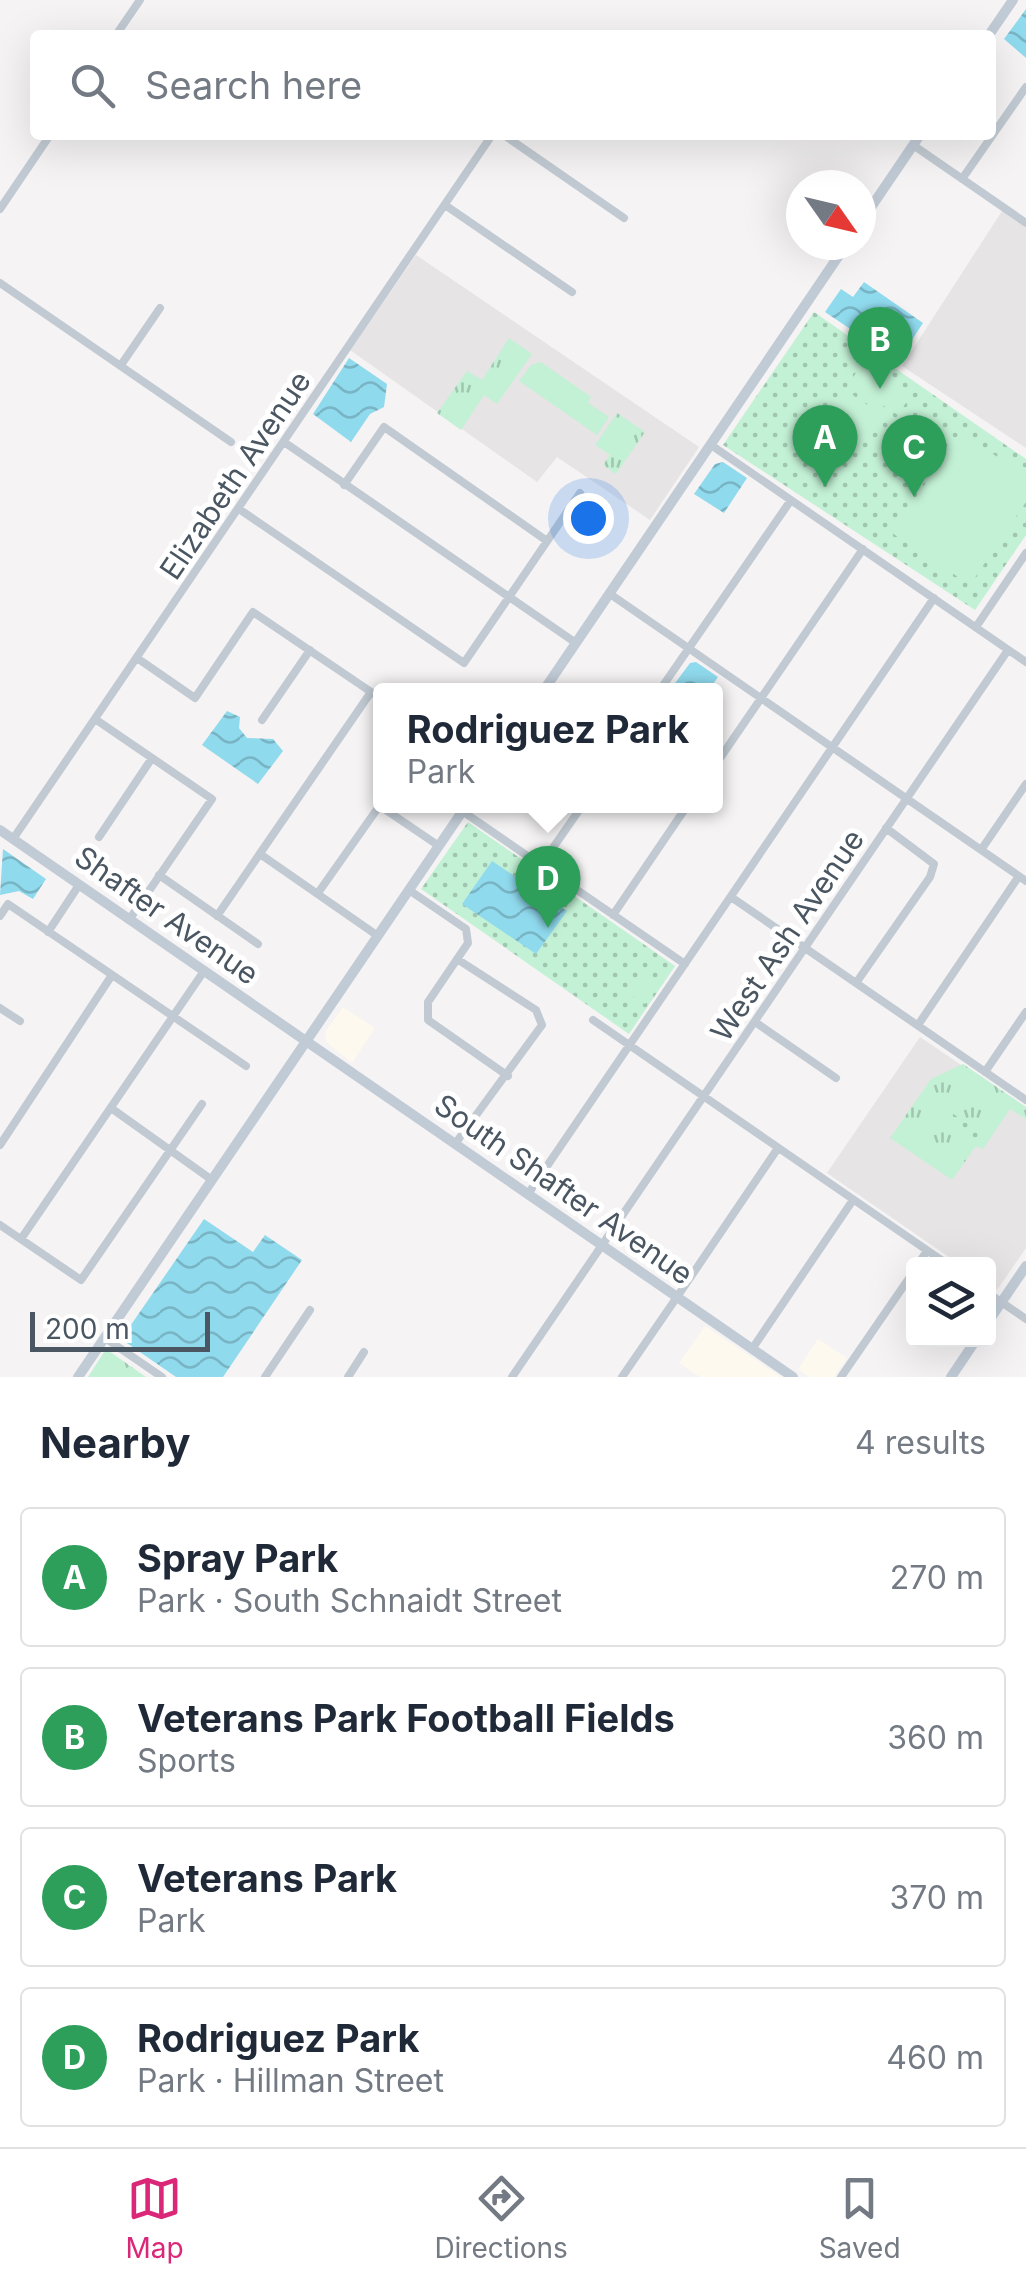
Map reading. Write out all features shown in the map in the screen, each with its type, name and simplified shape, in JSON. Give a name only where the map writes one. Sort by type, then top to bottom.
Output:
[{"type":"street","points":[[119,30],[140,0]]},
{"type":"street","points":[[991,30],[1012,0]]},
{"type":"street","points":[[996,131],[1026,88]]},
{"type":"street","points":[[0,208],[47,140]]},
{"type":"street","name":"Elizabeth Avenue","points":[[13,839],[489,140]]},
{"type":"street","points":[[511,140],[624,218]]},
{"type":"street","points":[[876,200],[916,140],[962,179],[1026,222]]},
{"type":"street","points":[[962,179],[989,140]]},
{"type":"street","points":[[445,204],[572,292]]},
{"type":"street","points":[[549,683],[836,260]]},
{"type":"street","points":[[0,283],[231,442]]},
{"type":"street","points":[[121,365],[160,308]]},
{"type":"street","points":[[344,485],[384,426],[547,541]]},
{"type":"street","points":[[284,442],[576,643]]},
{"type":"street","points":[[711,445],[1026,662]]},
{"type":"street","points":[[239,509],[464,663],[580,494]]},
{"type":"street","points":[[665,683],[791,500]]},
{"type":"street","points":[[723,754],[863,550]]},
{"type":"street","points":[[976,627],[1026,553]]},
{"type":"street","points":[[610,594],[1023,879],[918,1026]]},
{"type":"street","points":[[528,1194],[934,598]]},
{"type":"street","points":[[137,658],[195,698],[254,612],[371,692],[217,916]]},
{"type":"street","points":[[262,720],[310,650]]},
{"type":"street","name":"West Ash Avenue","points":[[512,1377],[1008,650]]},
{"type":"street","points":[[95,719],[212,799],[130,920]]},
{"type":"street","points":[[99,837],[152,758]]},
{"type":"street","points":[[981,850],[1026,784]]},
{"type":"street","points":[[318,893],[375,813]]},
{"type":"street","points":[[390,813],[439,846]]},
{"type":"street","points":[[78,1377],[461,813]]},
{"type":"street","points":[[471,813],[685,964]]},
{"type":"street","points":[[541,865],[577,813]]},
{"type":"street","points":[[613,915],[683,813]]},
{"type":"street","points":[[856,983],[930,877],[934,864],[886,828]]},
{"type":"street","name":"Shafter Avenue","points":[[0,830],[306,1042]]},
{"type":"street","points":[[260,854],[378,936]]},
{"type":"street","points":[[160,876],[258,944]]},
{"type":"street","points":[[48,932],[79,885]]},
{"type":"street","points":[[409,890],[466,929],[468,943],[428,1002],[428,1020],[508,1076]]},
{"type":"street","points":[[731,897],[1026,1100]]},
{"type":"street","points":[[0,916],[8,904],[246,1066]]},
{"type":"street","points":[[456,1144],[542,1025],[536,1010],[458,959]]},
{"type":"street","points":[[21,1239],[204,971]]},
{"type":"street","points":[[0,1145],[112,975]]},
{"type":"street","points":[[0,1008],[20,1021]]},
{"type":"street","points":[[985,1072],[1026,1012]]},
{"type":"street","points":[[593,1020],[936,1257]]},
{"type":"street","points":[[755,1022],[836,1078]]},
{"type":"street","name":"South Shafter Avenue","points":[[306,1042],[793,1377]]},
{"type":"street","points":[[0,1225],[81,1280],[202,1104]]},
{"type":"street","points":[[112,1108],[212,1180]]},
{"type":"street","points":[[622,1377],[778,1148]]},
{"type":"street","points":[[752,1349],[853,1200]]},
{"type":"street","points":[[923,1257],[927,1251]]},
{"type":"street","points":[[996,1311],[1026,1266]]},
{"type":"street","points":[[842,1377],[906,1283]]},
{"type":"street","points":[[996,1298],[1026,1319]]},
{"type":"street","points":[[265,1377],[310,1310]]},
{"type":"street","points":[[104,1338],[162,1377]]},
{"type":"street","points":[[951,1377],[971,1347]]},
{"type":"street","points":[[348,1377],[364,1352]]},
{"type":"shaded area","points":[[1002,211],[1026,228],[1026,448],[902,366]]},
{"type":"shaded area","points":[[416,255],[699,447],[650,520],[557,457],[537,482],[350,350]]},
{"type":"shaded area","points":[[343,1007],[375,1028],[352,1063],[326,1042],[325,1032]]},
{"type":"shaded area","points":[[920,1037],[1026,1109],[1026,1248],[997,1290],[996,1257],[949,1257],[827,1173]]},
{"type":"shaded area","points":[[705,1326],[781,1377],[700,1377],[679,1363]]},
{"type":"shaded area","points":[[818,1339],[847,1358],[834,1377],[810,1377],[798,1369]]},
{"type":"green space","points":[[814,312],[1026,459],[1026,535],[975,610],[723,445]]},
{"type":"green space","points":[[509,338],[532,354],[497,404],[484,395],[461,430],[437,413],[467,371],[482,380]]},
{"type":"green space","points":[[541,362],[591,397],[588,403],[609,417],[597,435],[519,381],[531,365]]},
{"type":"green space","points":[[862,363],[911,395],[898,415],[849,384]]},
{"type":"green space","points":[[848,392],[883,415],[870,436],[835,413]]},
{"type":"green space","points":[[617,413],[645,432],[616,474],[603,465],[610,455],[595,445]]},
{"type":"green space","points":[[960,432],[1026,476],[1026,502],[970,585],[892,533]]},
{"type":"green space","points":[[468,822],[675,966],[629,1034],[421,889]]},
{"type":"green space","points":[[645,972],[659,982],[645,1004],[630,994]]},
{"type":"green space","points":[[963,1064],[1026,1107],[1026,1119],[1010,1109],[983,1149],[976,1146],[952,1180],[890,1138],[931,1079]]},
{"type":"green space","points":[[946,1109],[984,1135],[977,1144],[940,1118]]},
{"type":"green space","points":[[106,1349],[146,1377],[88,1377]]},
{"type":"water","points":[[1026,9],[1026,58],[1004,39]]},
{"type":"water","points":[[864,282],[923,323],[898,361],[825,312],[841,289],[853,297]]},
{"type":"water","points":[[349,358],[387,384],[384,407],[370,414],[351,442],[313,414]]},
{"type":"water","points":[[723,462],[747,478],[724,513],[694,494],[715,464]]},
{"type":"water","points":[[696,662],[718,677],[714,683],[675,683],[690,663]]},
{"type":"water","points":[[227,711],[240,717],[239,728],[247,738],[273,739],[283,751],[258,784],[202,745]]},
{"type":"water","points":[[3,849],[46,879],[33,899],[19,891],[0,895]]},
{"type":"water","points":[[492,861],[567,911],[536,954],[462,904]]},
{"type":"water","points":[[204,1219],[253,1252],[265,1235],[302,1260],[223,1377],[176,1377],[124,1341],[124,1335]]},
{"type":"place","name":"Veterans Park Football Fields","points":[[880,389]]},
{"type":"place","name":"Spray Park","points":[[825,487]]},
{"type":"place","name":"Veterans Park","points":[[914,497]]},
{"type":"place","name":"Rodriguez Park","points":[[548,928]]}]
